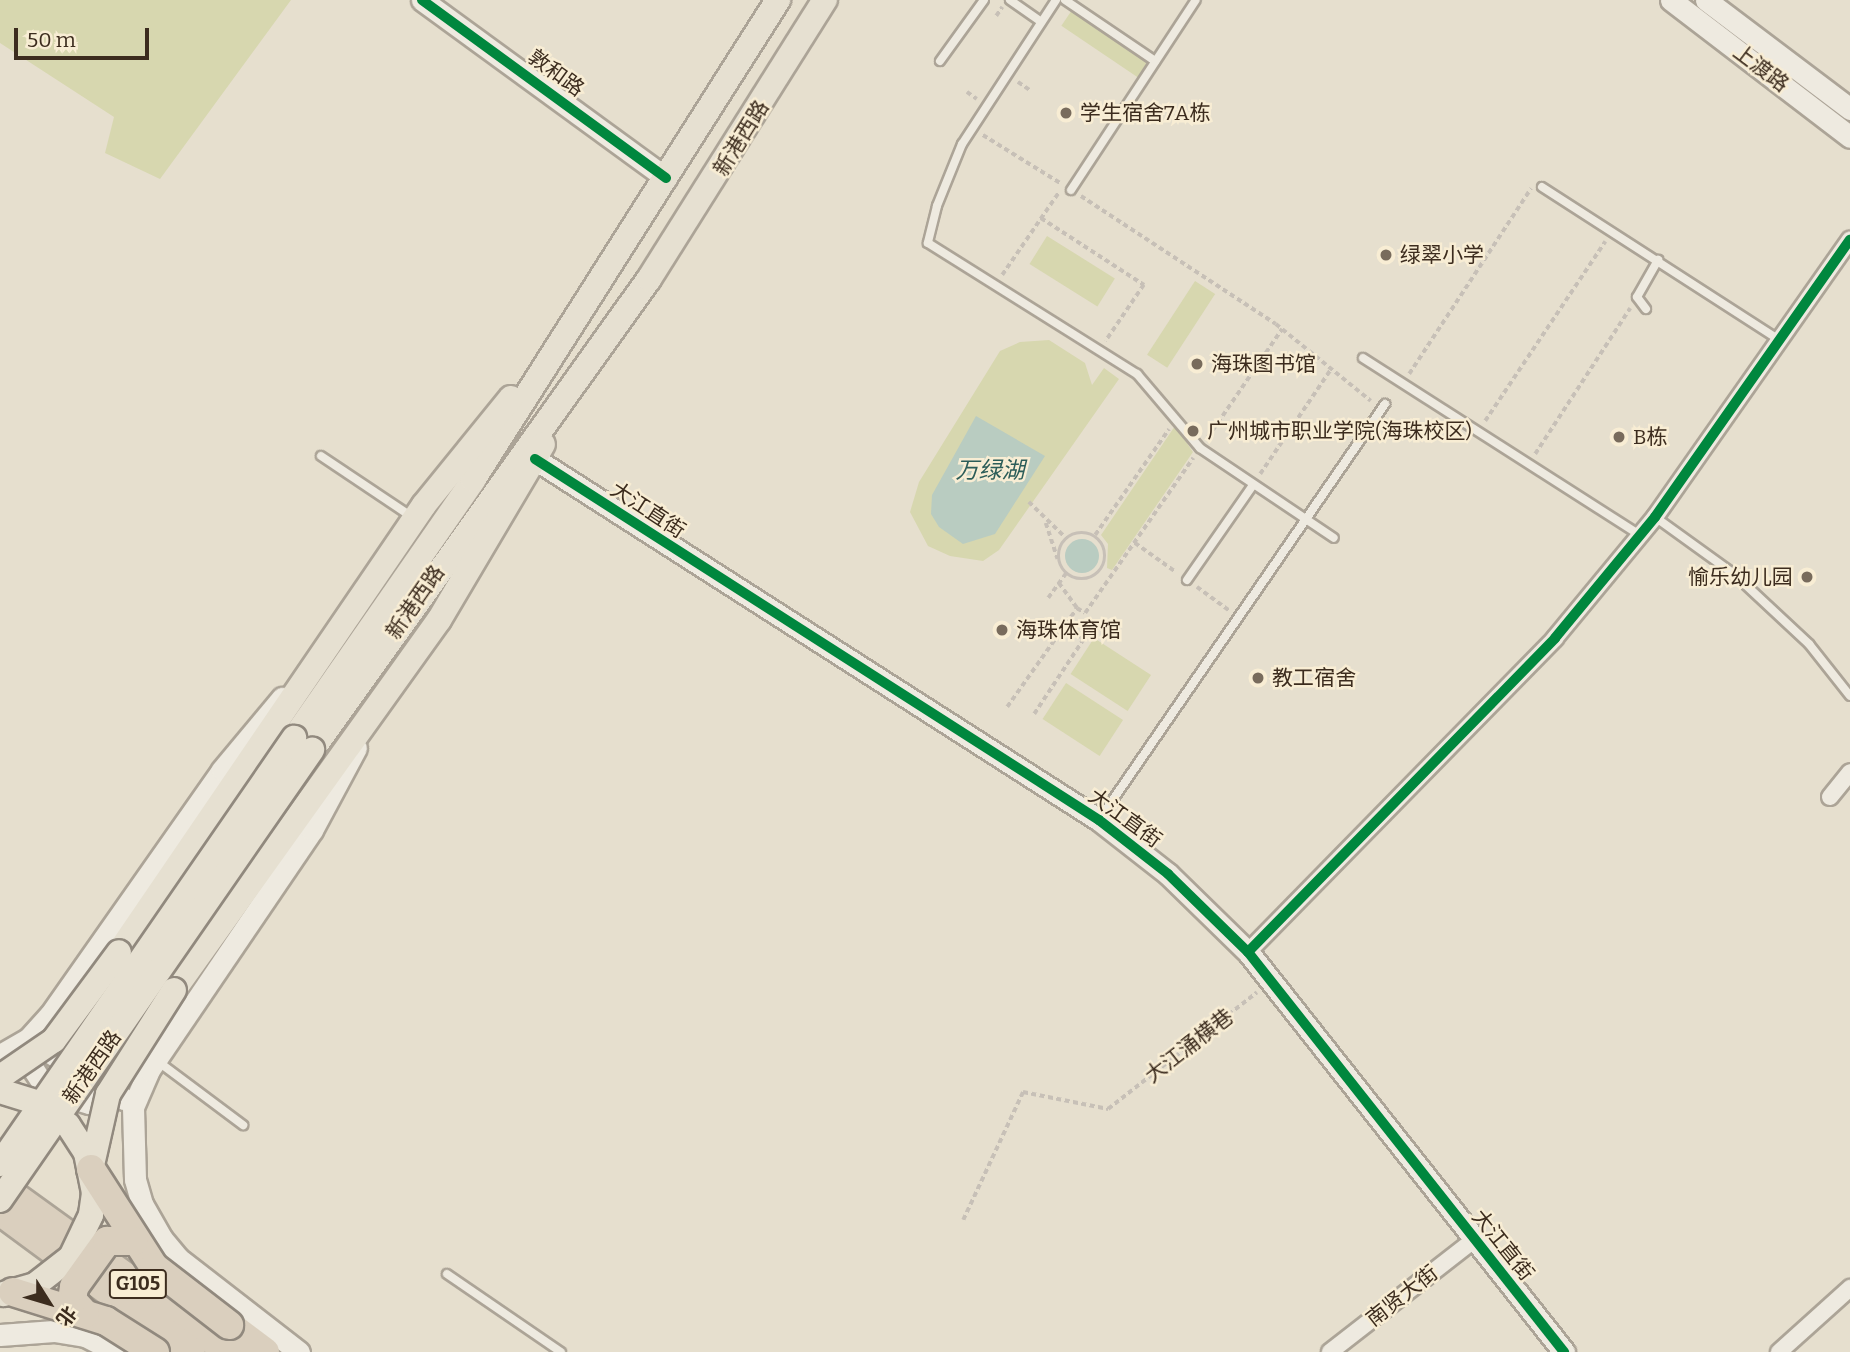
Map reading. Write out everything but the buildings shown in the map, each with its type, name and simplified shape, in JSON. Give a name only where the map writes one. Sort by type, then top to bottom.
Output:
[{"type":"highway","points":[[91,1170],[134,1241],[154,1267],[229,1338],[265,1352]]},
{"type":"highway","name":"G105","points":[[0,1186],[229,1338]]},
{"type":"highway","name":"G105","points":[[0,1211],[191,1352]]},
{"type":"highway","points":[[85,1314],[72,1300],[75,1287],[107,1241],[134,1241]]},
{"type":"highway","points":[[4,1296],[85,1314],[125,1331],[155,1352]]},
{"type":"main road","name":"敦和路","points":[[422,0],[666,178]]},
{"type":"main road","name":"新港西路","points":[[0,1200],[303,744],[778,0]]},
{"type":"main road","name":"新港西路","points":[[0,1164],[303,744],[573,384],[708,192],[825,0]]},
{"type":"main road","name":"上渡路","points":[[1671,0],[1850,137]]},
{"type":"main road","name":"上渡路","points":[[1706,0],[1850,109]]},
{"type":"main road","points":[[0,1055],[28,1049],[71,1021],[256,755],[317,657],[415,519],[481,431],[548,360]]},
{"type":"main road","points":[[4,1296],[44,1279],[71,1257],[91,1215],[91,1170],[107,1094],[174,990],[439,621],[535,459],[573,384]]},
{"type":"main road","name":"大江直街","points":[[535,459],[1099,820],[1168,874],[1248,952],[1564,1352]]},
{"type":"main road","points":[[0,1077],[28,1049],[222,770],[317,657]]},
{"type":"main road","points":[[299,1352],[178,1258],[162,1239],[142,1204],[135,1179],[134,1107],[155,1060],[312,830],[373,713]]},
{"type":"main road","points":[[28,1049],[43,1083],[89,1103],[107,1094]]},
{"type":"main road","points":[[28,1049],[134,1107]]},
{"type":"main road","points":[[0,1091],[27,1097],[56,1113],[78,1138],[91,1170]]},
{"type":"main road","points":[[0,1335],[54,1331],[85,1336],[117,1352]]},
{"type":"street","points":[[1248,952],[1466,734],[1555,638],[1655,517],[1850,240]]},
{"type":"street","points":[[1829,797],[1850,772]]},
{"type":"street","name":"南贤大街","points":[[1330,1352],[1474,1240]]},
{"type":"street","points":[[1779,1352],[1850,1288]]},
{"type":"lane","points":[[940,61],[984,0]]},
{"type":"lane","points":[[1010,0],[1041,22]]},
{"type":"lane","points":[[1056,0],[972,127],[937,206],[928,243],[1137,374],[1200,448],[1334,538]]},
{"type":"lane","points":[[1065,0],[1155,61]]},
{"type":"lane","points":[[1072,190],[1196,0]]},
{"type":"lane","points":[[1542,187],[1779,340]]},
{"type":"lane","points":[[1646,309],[1637,297],[1658,260]]},
{"type":"lane","points":[[1363,358],[1640,535]]},
{"type":"lane","points":[[1099,820],[1385,404]]},
{"type":"lane","points":[[321,456],[415,519]]},
{"type":"lane","points":[[1187,580],[1253,485]]},
{"type":"lane","points":[[1655,517],[1734,574],[1808,644],[1850,696]]},
{"type":"lane","points":[[155,1060],[243,1125]]},
{"type":"lane","points":[[447,1274],[561,1352]]},
{"type":"path","points":[[972,127],[1063,185],[995,286]]},
{"type":"path","points":[[1403,384],[1513,209],[1534,185],[1542,187]]},
{"type":"path","points":[[1072,190],[1282,329],[1331,369],[1367,393],[1377,416]]},
{"type":"path","points":[[1041,218],[1144,285],[1099,351]]},
{"type":"path","points":[[1478,432],[1612,231]]},
{"type":"path","points":[[1529,464],[1637,297]]},
{"type":"path","points":[[1059,583],[1077,608],[1085,613],[1282,329]]},
{"type":"path","points":[[1253,485],[1331,369]]},
{"type":"path","points":[[1094,536],[1176,419]]},
{"type":"path","points":[[1029,502],[1067,539]]},
{"type":"path","points":[[1046,521],[1059,560],[1066,573],[1080,580],[1100,571],[1106,557],[1094,536],[1081,533],[1067,539],[1059,560]]},
{"type":"path","points":[[1048,598],[1066,573]]},
{"type":"path","points":[[1007,707],[1077,608]]},
{"type":"path","points":[[1034,713],[1083,640],[1067,622]]},
{"type":"green space","points":[[0,0],[291,0],[160,179],[105,153],[114,117],[0,43]]},
{"type":"green space","points":[[1072,10],[1148,61],[1138,77],[1061,26]]},
{"type":"green space","points":[[1047,236],[1115,278],[1097,306],[1030,264]]},
{"type":"green space","points":[[1195,281],[1215,294],[1167,368],[1147,355]]},
{"type":"green space","points":[[1049,340],[1085,363],[1092,385],[1104,368],[1119,379],[999,550],[983,561],[950,556],[928,546],[910,512],[919,482],[1000,351],[1020,342]]},
{"type":"green space","points":[[1175,426],[1193,452],[1112,570],[1107,568],[1108,544],[1101,535]]},
{"type":"green space","points":[[1094,638],[1151,675],[1128,711],[1071,674]]},
{"type":"green space","points":[[1066,683],[1123,720],[1100,756],[1043,719]]},
{"type":"water","name":"万绿湖","points":[[976,416],[1045,456],[995,534],[963,544],[939,527],[931,514],[932,495]]},
{"type":"water","points":[[1082,539],[1094,544],[1099,556],[1094,568],[1082,573],[1070,568],[1065,556],[1070,544]]},
{"type":"cycle path","points":[[422,0],[666,178]]},
{"type":"cycle path","points":[[1248,952],[1555,638],[1655,517],[1850,240]]},
{"type":"cycle path","points":[[535,459],[1099,820],[1168,874],[1248,952],[1564,1352]]},
{"type":"place","name":"学生宿舍7A栋","points":[[1066,113]]},
{"type":"place","name":"绿翠小学","points":[[1386,255]]},
{"type":"place","name":"海珠图书馆","points":[[1197,364]]},
{"type":"place","name":"广州城市职业学院(海珠校区)","points":[[1193,431]]},
{"type":"place","name":"B栋","points":[[1619,437]]},
{"type":"place","name":"愉乐幼儿园","points":[[1807,577]]},
{"type":"place","name":"海珠体育馆","points":[[1002,630]]},
{"type":"place","name":"教工宿舍","points":[[1258,678]]}]
